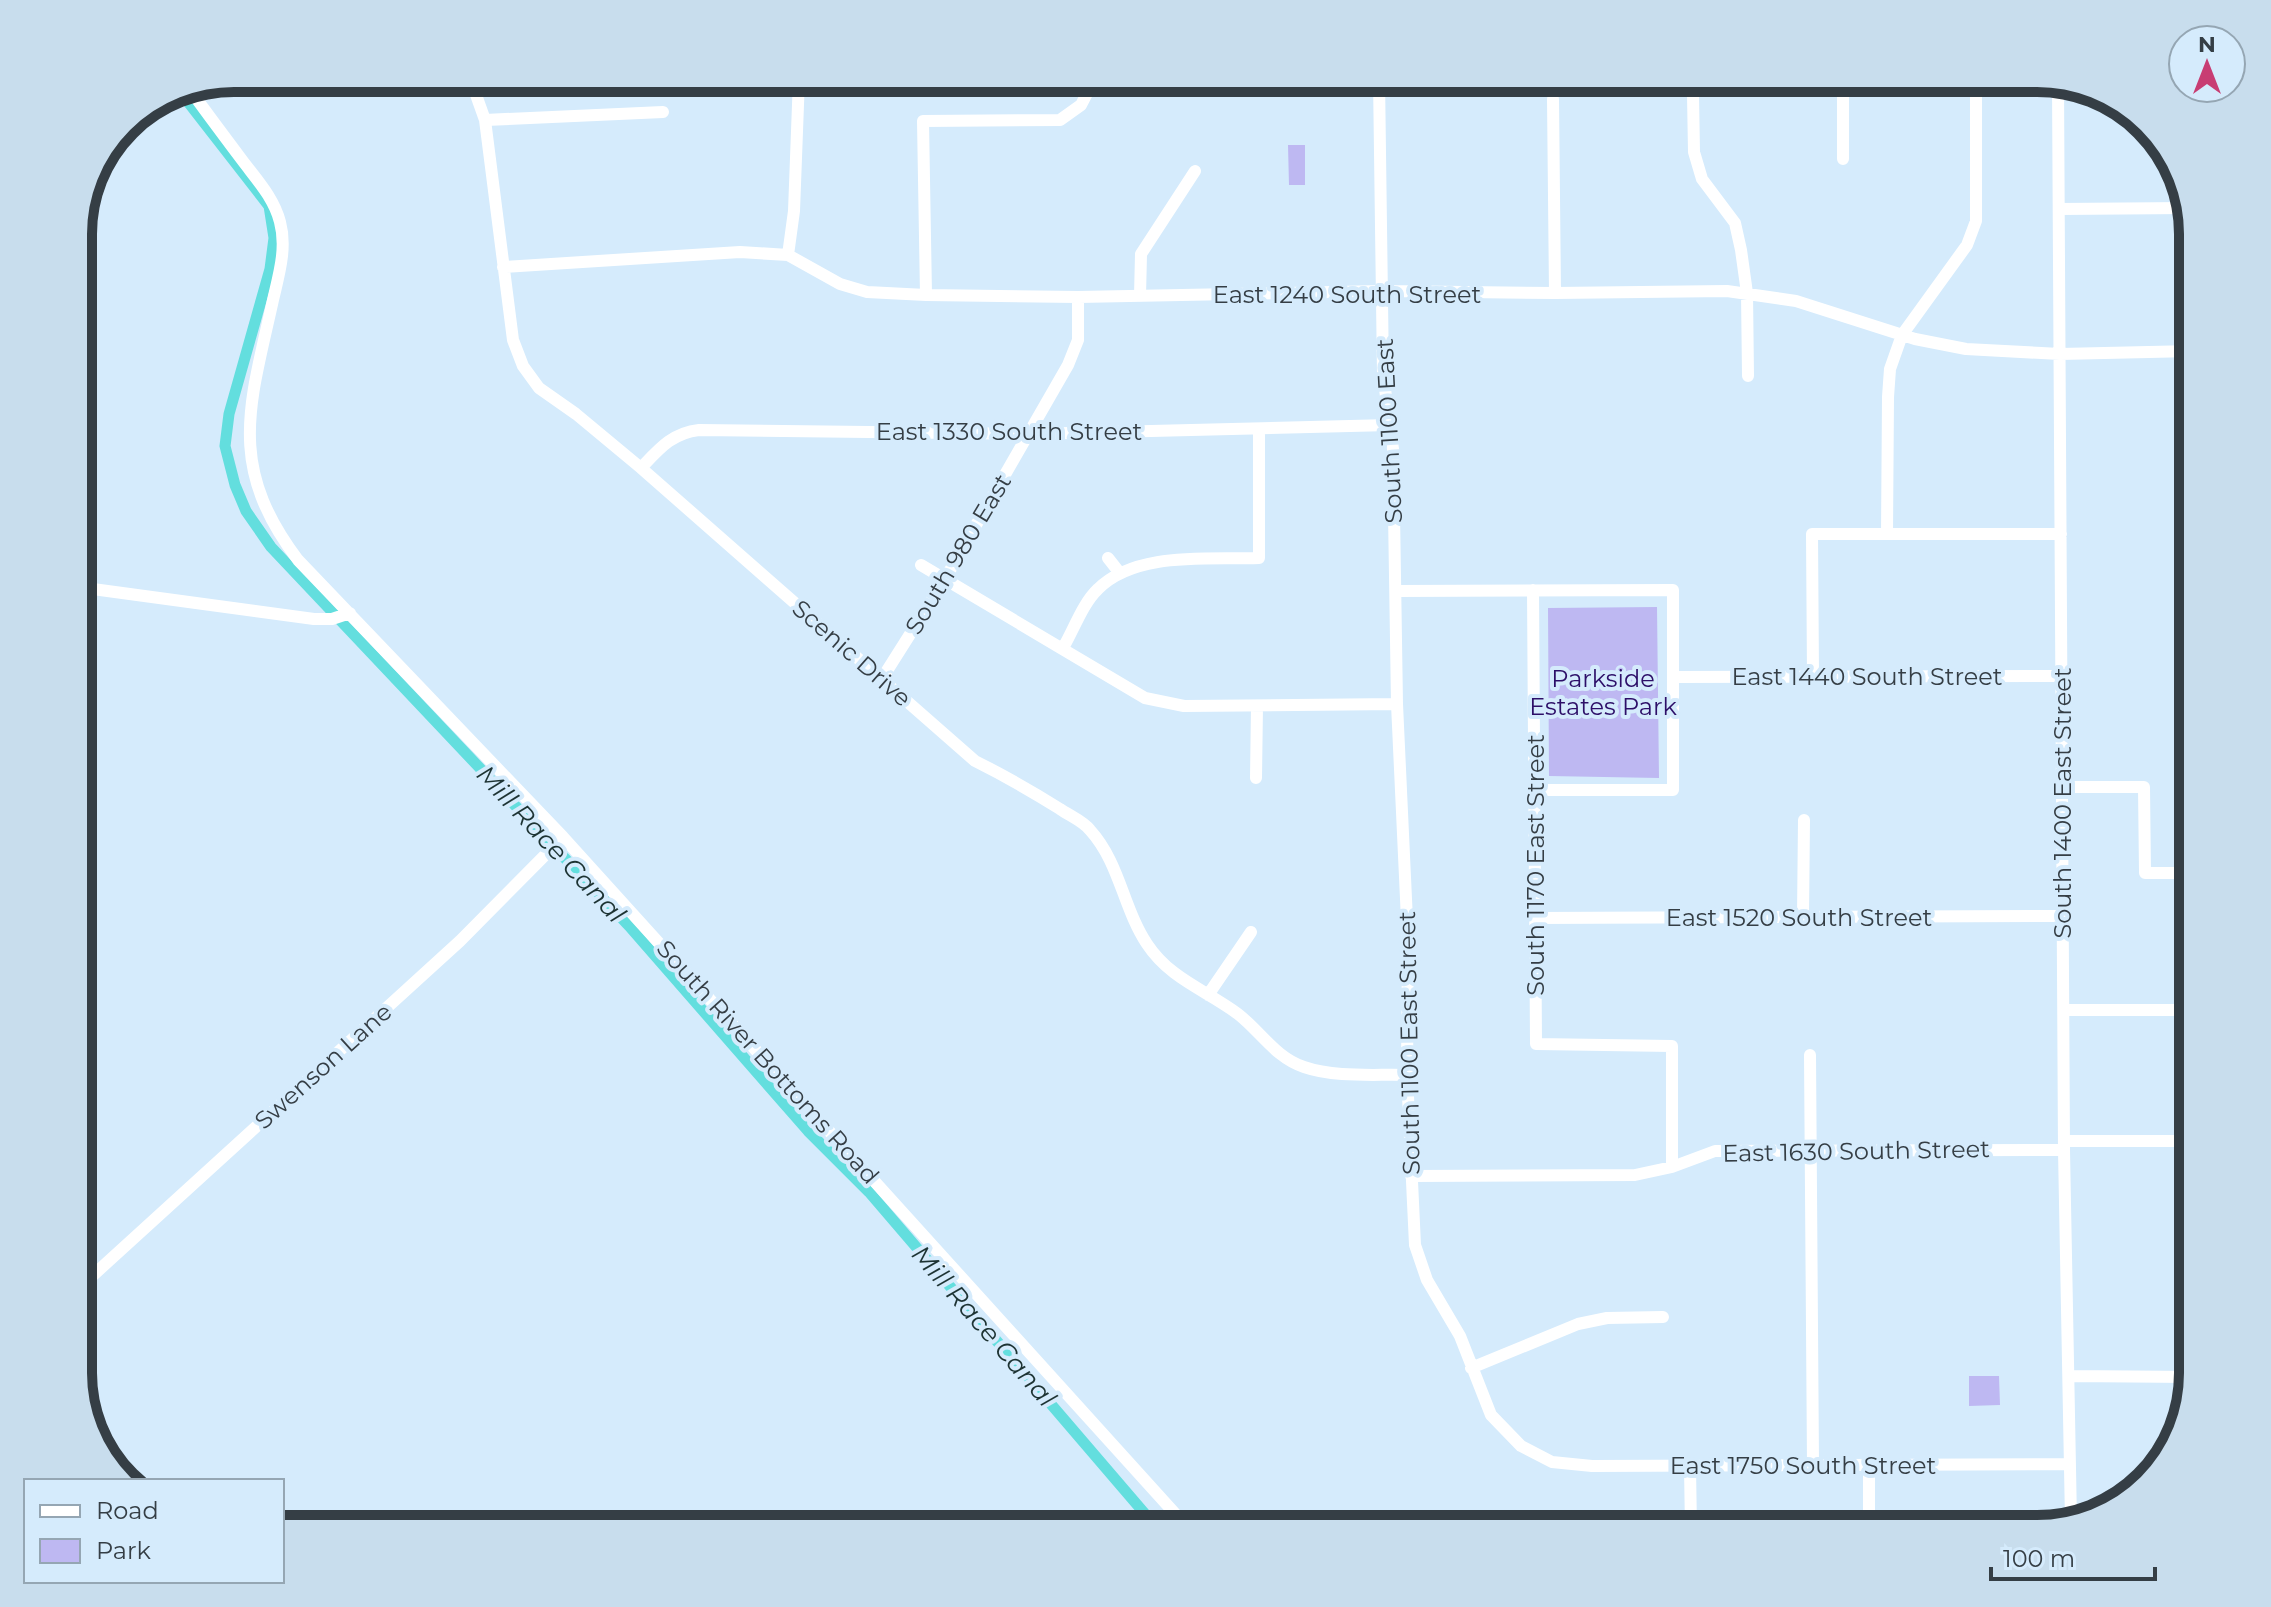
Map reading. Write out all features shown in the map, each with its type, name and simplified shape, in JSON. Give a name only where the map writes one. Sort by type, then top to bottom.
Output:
[{"type":"street","name":"Scenic Drive","points":[[475,92],[485,120],[513,340],[523,366],[539,388],[641,468],[883,677],[975,761],[1025,787],[1088,827],[1116,871],[1129,909],[1147,944],[1164,966],[1185,983],[1240,1016],[1278,1053],[1303,1067],[1334,1073],[1407,1075]]},
{"type":"street","points":[[788,255],[794,211],[798,92]]},
{"type":"street","points":[[926,295],[923,121],[1060,120],[1081,105],[1088,92]]},
{"type":"street","name":"South 1100 East","points":[[1379,92],[1383,374],[1393,449],[1396,591]]},
{"type":"street","points":[[1695,92],[1694,152],[1702,179],[1735,223],[1741,250],[1747,293],[1748,376]]},
{"type":"street","points":[[1843,92],[1843,159]]},
{"type":"street","points":[[1887,534],[1890,369],[1902,335],[1967,245],[1976,221],[1976,92]]},
{"type":"street","name":"South 1400 East Street","points":[[2058,94],[2064,1146],[2071,1511]]},
{"type":"street","name":"South River Bottoms Road","points":[[196,98],[271,200],[283,235],[282,260],[250,407],[250,450],[259,491],[284,542],[341,616],[561,840],[1176,1515]]},
{"type":"street","points":[[1553,99],[1555,293]]},
{"type":"street","points":[[485,120],[663,112]]},
{"type":"street","points":[[1140,296],[1141,254],[1195,171]]},
{"type":"street","points":[[2059,209],[2176,208]]},
{"type":"street","name":"East 1240 South Street","points":[[503,267],[740,252],[788,255],[840,284],[867,292],[926,295],[1078,297],[1383,291],[1747,293],[1823,308],[1902,335],[1966,349],[2060,354],[2179,351]]},
{"type":"street","name":"South 980 East","points":[[883,677],[945,579],[1068,365],[1078,340],[1078,297]]},
{"type":"street","name":"East 1330 South Street","points":[[641,468],[667,441],[688,431],[699,430],[1030,434],[1390,425]]},
{"type":"street","points":[[1063,648],[1096,590],[1119,572],[1151,562],[1259,558],[1259,429]]},
{"type":"street","points":[[1813,676],[1812,534],[2061,534]]},
{"type":"street","points":[[1108,558],[1119,572]]},
{"type":"street","points":[[921,565],[1145,698],[1184,706],[1397,704]]},
{"type":"street","points":[[92,589],[314,619],[341,616]]},
{"type":"street","name":"South 1170 East Street","points":[[1533,590],[1536,1044],[1672,1046],[1672,1167]]},
{"type":"street","points":[[1396,591],[1673,590],[1673,790],[1536,790]]},
{"type":"street","name":"South 1100 East Street","points":[[1396,591],[1397,704],[1408,942],[1407,1075],[1415,1245],[1427,1280],[1460,1336],[1491,1415],[1521,1446],[1538,1455]]},
{"type":"street","name":"East 1440 South Street","points":[[1673,677],[2062,676]]},
{"type":"street","points":[[1256,778],[1257,706]]},
{"type":"street","points":[[2062,787],[2144,787],[2145,873],[2179,873]]},
{"type":"street","points":[[1803,916],[1804,820]]},
{"type":"street","name":"Swenson Lane","points":[[92,1276],[460,941],[561,840]]},
{"type":"street","name":"East 1520 South Street","points":[[1536,918],[2063,916]]},
{"type":"street","points":[[1208,995],[1251,932]]},
{"type":"street","points":[[2064,1010],[2179,1010]]},
{"type":"street","points":[[1810,1055],[1813,1464]]},
{"type":"street","name":"East 1630 South Street","points":[[1411,1176],[1635,1175],[1672,1167],[1715,1151],[2179,1142]]},
{"type":"street","points":[[1471,1368],[1578,1324],[1607,1318],[1663,1317]]},
{"type":"street","points":[[2069,1376],[2179,1377]]},
{"type":"street","name":"East 1750 South Street","points":[[1538,1455],[1552,1462],[1592,1466],[2070,1464]]},
{"type":"street","points":[[1869,1465],[1869,1515]]},
{"type":"street","points":[[1690,1467],[1691,1515]]},
{"type":"green space","points":[[1288,145],[1305,145],[1305,185],[1289,185]]},
{"type":"green space","name":"Parkside Estates Park","points":[[1657,607],[1659,778],[1549,776],[1548,608]]},
{"type":"green space","points":[[1969,1376],[1999,1376],[2000,1405],[1969,1406]]},
{"type":"waterway","name":"Mill Race Canal","points":[[187,101],[269,206],[274,238],[270,269],[229,414],[225,446],[235,485],[246,511],[271,547],[629,926],[808,1131],[869,1192],[1146,1515]]}]
